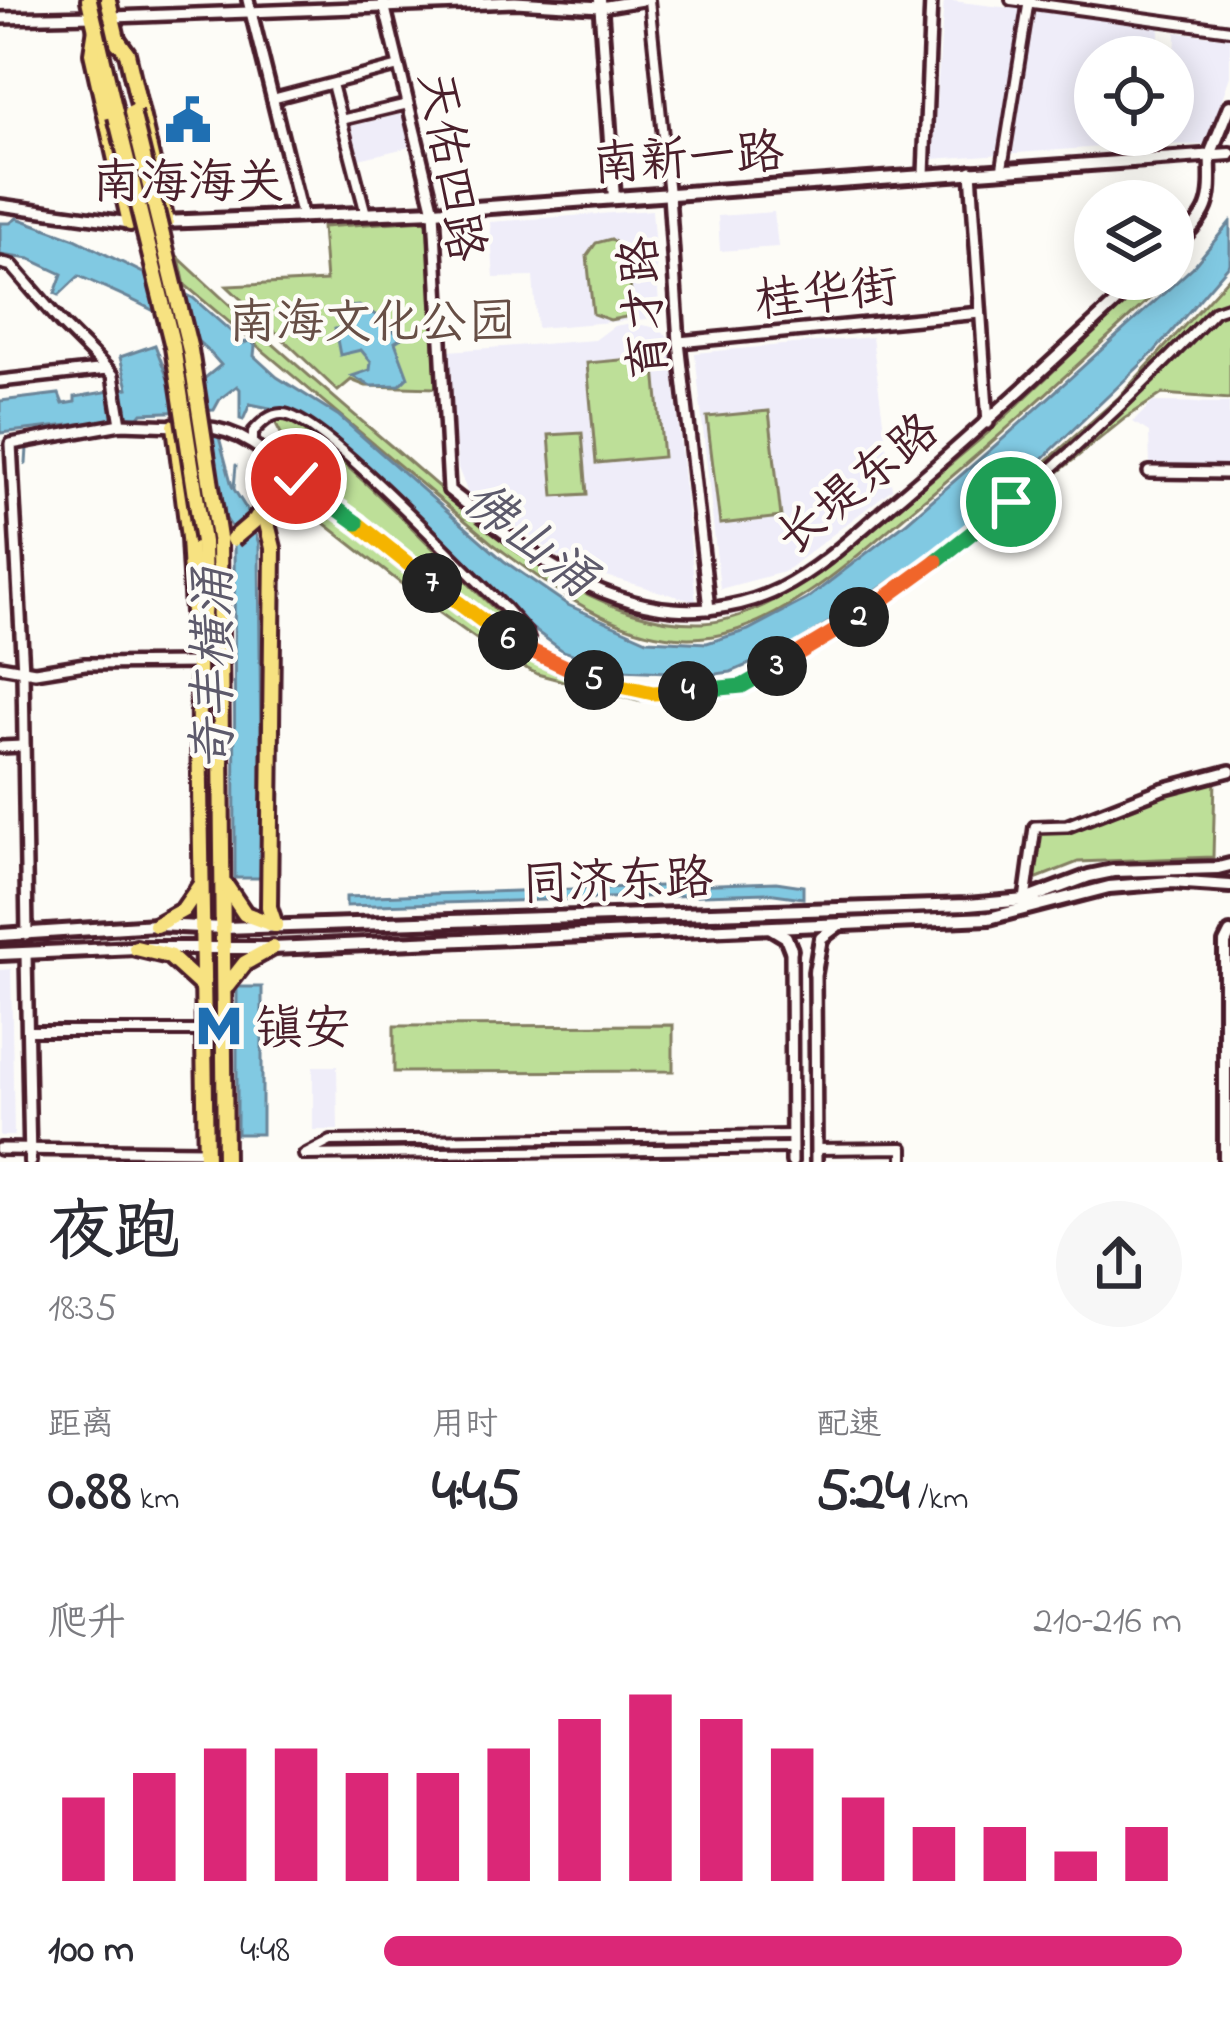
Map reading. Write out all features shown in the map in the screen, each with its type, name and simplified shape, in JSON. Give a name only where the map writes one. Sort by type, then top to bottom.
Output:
[{"type":"highway","points":[[108,0],[124,114],[173,347],[203,542],[198,663],[206,1156]]},
{"type":"highway","points":[[92,15],[190,350],[226,538],[221,664],[226,1162]]},
{"type":"highway","points":[[92,15],[92,52],[130,223]]},
{"type":"highway","points":[[117,39],[127,53],[158,222]]},
{"type":"highway","points":[[175,426],[190,538],[194,633],[200,640]]},
{"type":"highway","points":[[226,538],[259,516],[296,479]]},
{"type":"highway","points":[[259,516],[273,548],[269,907],[275,925]]},
{"type":"highway","points":[[223,878],[245,914],[275,925]]},
{"type":"highway","points":[[156,926],[183,910],[201,884]]},
{"type":"highway","points":[[136,948],[169,956],[202,986]]},
{"type":"highway","points":[[225,991],[245,963],[272,948]]},
{"type":"main road","points":[[600,4],[614,198]]},
{"type":"main road","points":[[1210,155],[1230,106]]},
{"type":"main road","name":"南新一路","points":[[130,223],[434,211],[1230,154]]},
{"type":"main road","name":"同济东路","points":[[0,935],[156,926],[224,928],[1025,900],[1089,875],[1230,865]]},
{"type":"main road","points":[[1171,882],[1208,877],[1209,872],[1202,868]]},
{"type":"main road","name":"同济东路","points":[[0,955],[989,918],[1082,892],[1171,882],[1230,886]]},
{"type":"main road","points":[[815,973],[820,938],[841,924]]},
{"type":"main road","points":[[768,926],[786,937],[791,950]]},
{"type":"main road","points":[[1225,1162],[1225,943],[1230,933]]},
{"type":"street","points":[[183,0],[187,15]]},
{"type":"street","points":[[248,0],[302,218]]},
{"type":"street","points":[[112,17],[384,3],[646,0]]},
{"type":"street","name":"育才路","points":[[646,0],[709,610]]},
{"type":"street","points":[[924,174],[931,0]]},
{"type":"street","points":[[1011,0],[1230,30]]},
{"type":"street","points":[[1002,168],[1029,1]]},
{"type":"street","name":"天佑四路","points":[[384,3],[434,211],[449,490]]},
{"type":"street","points":[[0,18],[92,15]]},
{"type":"street","points":[[272,98],[399,66]]},
{"type":"street","points":[[332,83],[366,214]]},
{"type":"street","points":[[341,120],[408,104]]},
{"type":"street","points":[[1194,227],[1208,212],[1210,155]]},
{"type":"street","points":[[971,170],[988,423]]},
{"type":"street","points":[[0,205],[130,223]]},
{"type":"street","points":[[0,263],[12,266],[107,369],[116,389],[121,424]]},
{"type":"street","name":"长堤东路","points":[[449,490],[530,552],[586,585],[670,609],[709,610],[777,591],[814,568],[988,423],[1119,300]]},
{"type":"street","points":[[27,934],[23,672],[11,444],[121,424],[217,428],[254,443],[493,632],[535,655],[585,678],[653,693],[742,686],[874,607],[972,535],[1215,311],[1230,306]]},
{"type":"street","name":"桂华街","points":[[679,342],[980,313]]},
{"type":"street","points":[[0,381],[107,369]]},
{"type":"street","points":[[254,443],[253,432],[276,414],[289,414],[305,423],[347,455],[505,608],[527,633],[535,655]]},
{"type":"street","points":[[1149,472],[1230,473]]},
{"type":"street","points":[[0,666],[23,672],[85,664],[198,663]]},
{"type":"street","points":[[0,747],[24,746]]},
{"type":"street","points":[[1025,900],[1035,827],[1067,826],[1162,789],[1230,772]]},
{"type":"street","points":[[816,923],[816,1162]]},
{"type":"street","points":[[791,925],[792,1162]]},
{"type":"street","points":[[26,954],[30,1156]]},
{"type":"street","points":[[28,1031],[203,1031]]},
{"type":"street","points":[[792,1102],[802,1094],[815,1099]]},
{"type":"street","points":[[792,1135],[331,1142],[304,1155],[792,1148]]},
{"type":"street","points":[[816,1149],[903,1148],[903,1162]]},
{"type":"street","points":[[0,1149],[30,1156],[206,1156]]},
{"type":"shaded area","points":[[944,0],[1160,26],[1159,36],[1074,36],[1074,149],[932,159]]},
{"type":"shaded area","points":[[1176,32],[1230,38],[1230,76],[1206,145],[1194,145],[1194,36],[1176,36]]},
{"type":"shaded area","points":[[406,113],[414,146],[355,160],[347,127]]},
{"type":"shaded area","points":[[652,210],[660,318],[537,328],[533,277],[494,278],[490,222]]},
{"type":"shaded area","points":[[774,212],[778,247],[720,251],[718,216]]},
{"type":"shaded area","points":[[632,323],[657,328],[670,338],[696,602],[574,567],[468,493],[458,468],[448,351],[595,340],[614,326]]},
{"type":"shaded area","points":[[872,337],[892,489],[784,572],[720,589],[695,353]]},
{"type":"shaded area","points":[[1153,402],[1229,403],[1229,466],[1150,467],[1149,432],[1133,422]]},
{"type":"shaded area","points":[[11,969],[14,1136],[0,1136],[0,970]]},
{"type":"shaded area","points":[[313,1066],[337,1066],[338,1130],[313,1130]]},
{"type":"green space","name":"南海文化公园","points":[[426,220],[436,388],[366,386],[351,380],[338,391],[227,286],[326,281],[322,227]]},
{"type":"green space","points":[[611,239],[627,252],[632,305],[626,317],[610,320],[593,314],[587,256],[596,243]]},
{"type":"green space","points":[[179,258],[332,396],[530,560],[614,606],[658,619],[703,623],[749,612],[820,573],[989,432],[1129,300],[1148,300],[983,449],[819,585],[792,604],[734,631],[675,637],[618,623],[540,579],[185,285]]},
{"type":"green space","points":[[1230,276],[1230,399],[1162,394],[955,555],[842,633],[736,692],[638,701],[537,674],[489,648],[426,603],[288,495],[300,479],[275,454],[285,441],[273,418],[288,417],[379,496],[523,636],[530,649],[622,682],[689,686],[734,681],[839,622],[952,545],[1119,397]]},
{"type":"green space","points":[[654,357],[663,457],[596,463],[587,363]]},
{"type":"green space","points":[[769,411],[781,517],[720,524],[707,417]]},
{"type":"green space","points":[[582,433],[587,494],[554,496],[549,435]]},
{"type":"green space","points":[[1215,778],[1213,857],[1078,862],[1035,879],[1035,832],[1068,830],[1139,800]]},
{"type":"green space","points":[[673,1025],[673,1071],[394,1072],[394,1026]]},
{"type":"water","name":"佛山涌","points":[[17,218],[75,239],[193,298],[244,343],[251,340],[254,356],[277,377],[339,416],[504,561],[568,605],[647,640],[707,643],[748,630],[807,599],[907,522],[1157,300],[1194,300],[1194,266],[1230,222],[1230,264],[1155,351],[948,543],[796,644],[716,674],[621,670],[563,651],[522,621],[343,448],[294,413],[250,404],[240,419],[237,386],[214,410],[142,413],[0,433],[0,401],[59,394],[63,404],[75,402],[75,397],[128,388],[120,357],[155,345],[168,379],[205,378],[221,365],[174,323],[79,276],[59,295],[55,293],[62,274],[30,259],[0,255],[0,223]]},
{"type":"water","points":[[359,306],[395,332],[402,330],[403,337],[395,342],[408,377],[400,385],[371,386],[352,376],[370,370],[371,362],[361,350],[340,355],[335,329],[343,327],[350,307]]},
{"type":"water","points":[[203,434],[219,437],[232,486],[250,515],[259,544],[262,878],[235,878],[234,531],[222,513]]},
{"type":"water","points":[[776,882],[803,886],[803,898],[767,893],[346,906],[346,897]]},
{"type":"water","points":[[237,987],[262,987],[262,1134],[237,1134]]},
{"type":"waterway","points":[[26,464],[27,448]]},
{"type":"waterway","name":"奇丰横涌","points":[[234,488],[236,465]]},
{"type":"place","name":"南海海关","points":[[188,120]]},
{"type":"place","name":"镇安","points":[[219,1026]]},
{"type":"route","points":[[296,479],[493,632],[585,678],[653,693],[742,686],[874,607],[1011,502]]}]
